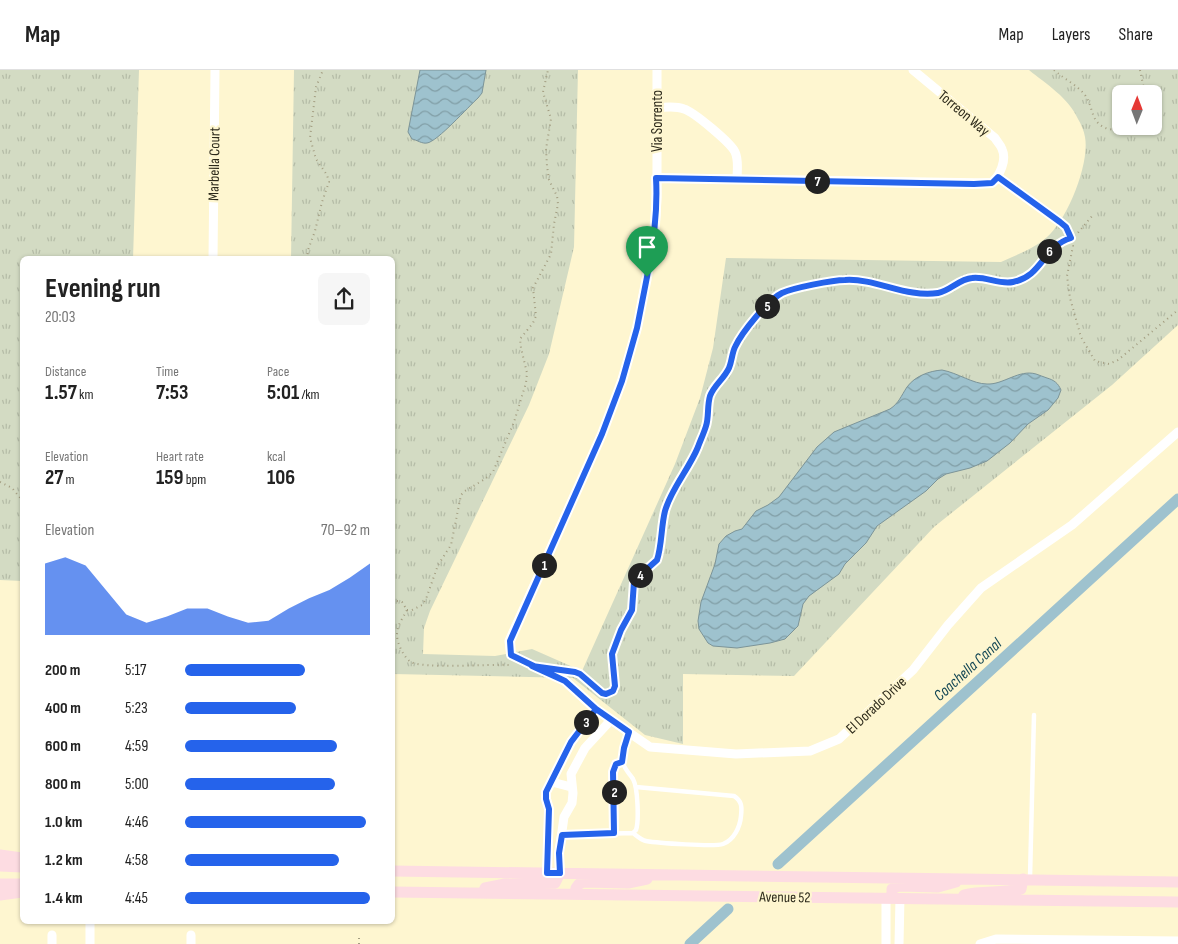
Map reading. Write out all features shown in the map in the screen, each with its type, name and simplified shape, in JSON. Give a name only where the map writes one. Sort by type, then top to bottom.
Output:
[{"type":"main road","points":[[0,855],[20,858]]},
{"type":"main road","points":[[0,866],[20,867]]},
{"type":"main road","name":"Avenue 52","points":[[395,871],[1178,882]]},
{"type":"main road","points":[[469,892],[505,884],[555,883],[560,873]]},
{"type":"main road","points":[[576,894],[576,888],[584,882],[628,883],[671,875]]},
{"type":"main road","points":[[893,898],[892,889],[899,886],[938,887],[972,879]]},
{"type":"main road","points":[[945,899],[979,891],[1008,892],[1021,888],[1027,879]]},
{"type":"main road","points":[[0,884],[20,884]]},
{"type":"main road","points":[[0,895],[20,892]]},
{"type":"main road","name":"Avenue 52","points":[[395,892],[1178,902]]},
{"type":"street","name":"Marbella Court","points":[[213,256],[215,70]]},
{"type":"street","name":"Via Sorrento","points":[[511,655],[510,641],[602,434],[622,381],[637,328],[649,268],[655,224],[657,198],[657,70]]},
{"type":"street","name":"Torreon Way","points":[[913,70],[995,138],[1003,150],[1003,162],[998,177]]},
{"type":"street","points":[[657,108],[684,109],[705,123],[735,150],[738,162],[737,180]]},
{"type":"street","points":[[656,178],[974,184],[992,183],[998,177]]},
{"type":"street","name":"El Dorado Drive","points":[[511,655],[565,681],[610,721],[629,732],[650,748],[736,754],[810,751],[839,739],[913,670],[948,625],[981,588],[1072,525],[1178,432]]},
{"type":"street","points":[[547,873],[549,809],[546,792],[571,742],[596,709]]},
{"type":"street","points":[[560,873],[559,853],[564,817],[572,803],[571,774],[585,748],[610,721]]},
{"type":"street","points":[[552,782],[571,787]]},
{"type":"street","points":[[886,944],[893,898]]},
{"type":"street","points":[[893,898],[899,944]]},
{"type":"street","points":[[90,924],[90,944]]},
{"type":"street","points":[[980,944],[996,939],[1178,940]]},
{"type":"lane","points":[[1027,879],[1034,715]]},
{"type":"lane","points":[[629,732],[622,762],[636,787],[637,826],[633,833]]},
{"type":"lane","points":[[614,833],[613,772],[616,764],[622,762]]},
{"type":"lane","points":[[562,835],[633,833],[644,840],[672,844],[719,845],[729,841],[741,822],[742,805],[734,796],[636,787]]},
{"type":"path","points":[[307,256],[329,182],[327,175],[316,159],[310,138],[316,87],[323,70]]},
{"type":"path","points":[[512,665],[446,666],[418,664],[406,657],[397,636],[401,619],[407,610],[419,607],[426,599],[434,574],[453,540],[458,502],[461,495],[485,479],[495,468],[514,422],[526,383],[527,373],[520,348],[520,339],[533,323],[536,316],[533,288],[551,254],[558,204],[557,196],[549,180],[547,166],[546,149],[551,119],[543,92],[548,70]]},
{"type":"path","points":[[1054,70],[1086,96],[1094,117],[1101,127],[1112,130]]},
{"type":"path","points":[[1140,70],[1144,85]]},
{"type":"path","points":[[998,177],[1066,227],[1071,238],[1073,250],[1067,276],[1070,298],[1081,337],[1096,361],[1109,364],[1118,360],[1178,310]]},
{"type":"path","points":[[562,670],[580,674],[602,693],[606,694],[613,691],[615,686],[612,654],[621,630],[632,610],[634,582],[657,560],[661,528],[666,509],[697,449],[706,426],[711,395],[730,367],[734,349],[738,342],[755,319],[774,299],[787,291],[833,280],[860,280],[905,291],[938,293],[971,278],[1012,283],[1021,280],[1036,270],[1055,245],[1071,238],[1083,228],[1093,215]]},
{"type":"path","points":[[0,482],[12,488],[20,498]]},
{"type":"path","points":[[395,601],[402,602],[407,610]]},
{"type":"path","points":[[359,938],[359,944]]},
{"type":"green space","points":[[0,70],[139,70],[133,256],[20,256],[20,581],[0,580]]},
{"type":"green space","points":[[294,70],[578,70],[574,247],[549,354],[529,405],[430,611],[424,628],[423,654],[495,656],[532,649],[582,671],[675,464],[700,398],[713,348],[726,258],[1001,262],[1036,245],[1054,230],[1069,206],[1084,162],[1085,137],[1074,111],[1056,92],[1029,70],[1178,70],[1178,325],[1112,385],[934,527],[794,676],[683,674],[683,744],[645,735],[573,678],[395,674],[395,256],[291,256]]},
{"type":"water","points":[[420,70],[486,70],[482,93],[478,98],[438,137],[427,143],[412,139],[408,132]]},
{"type":"water","points":[[942,370],[982,384],[993,384],[1017,375],[1036,374],[1054,381],[1061,390],[1058,398],[1048,410],[1028,424],[1010,443],[987,461],[970,468],[946,474],[926,491],[877,526],[866,543],[845,564],[839,574],[809,596],[803,604],[798,626],[785,639],[737,648],[713,646],[708,643],[699,629],[698,621],[701,602],[715,564],[719,544],[726,536],[742,529],[756,511],[779,497],[817,447],[834,432],[890,409],[898,402],[907,387],[918,377]]},
{"type":"waterway","name":"Coachella Canal","points":[[778,864],[1178,499]]},
{"type":"waterway","name":"Coachella Canal","points":[[690,944],[728,909]]},
{"type":"route","points":[[647,277],[637,328],[622,381],[602,434],[510,641],[511,655],[532,666],[565,681],[596,709],[610,721],[629,732],[622,762],[616,764],[613,772],[614,833],[562,835],[559,853],[560,873],[547,873],[549,809],[546,792],[571,742],[596,709],[585,698],[565,681],[532,666],[575,672],[602,693],[606,694],[613,691],[615,681],[612,654],[621,630],[632,610],[634,582],[657,560],[661,528],[666,509],[697,449],[706,426],[711,395],[730,367],[734,349],[738,342],[755,319],[781,294],[833,280],[860,280],[896,290],[938,293],[971,278],[1012,283],[1021,280],[1036,270],[1055,245],[1071,238],[1066,227],[998,177],[992,183],[974,184],[656,178],[655,233],[647,277]]}]
